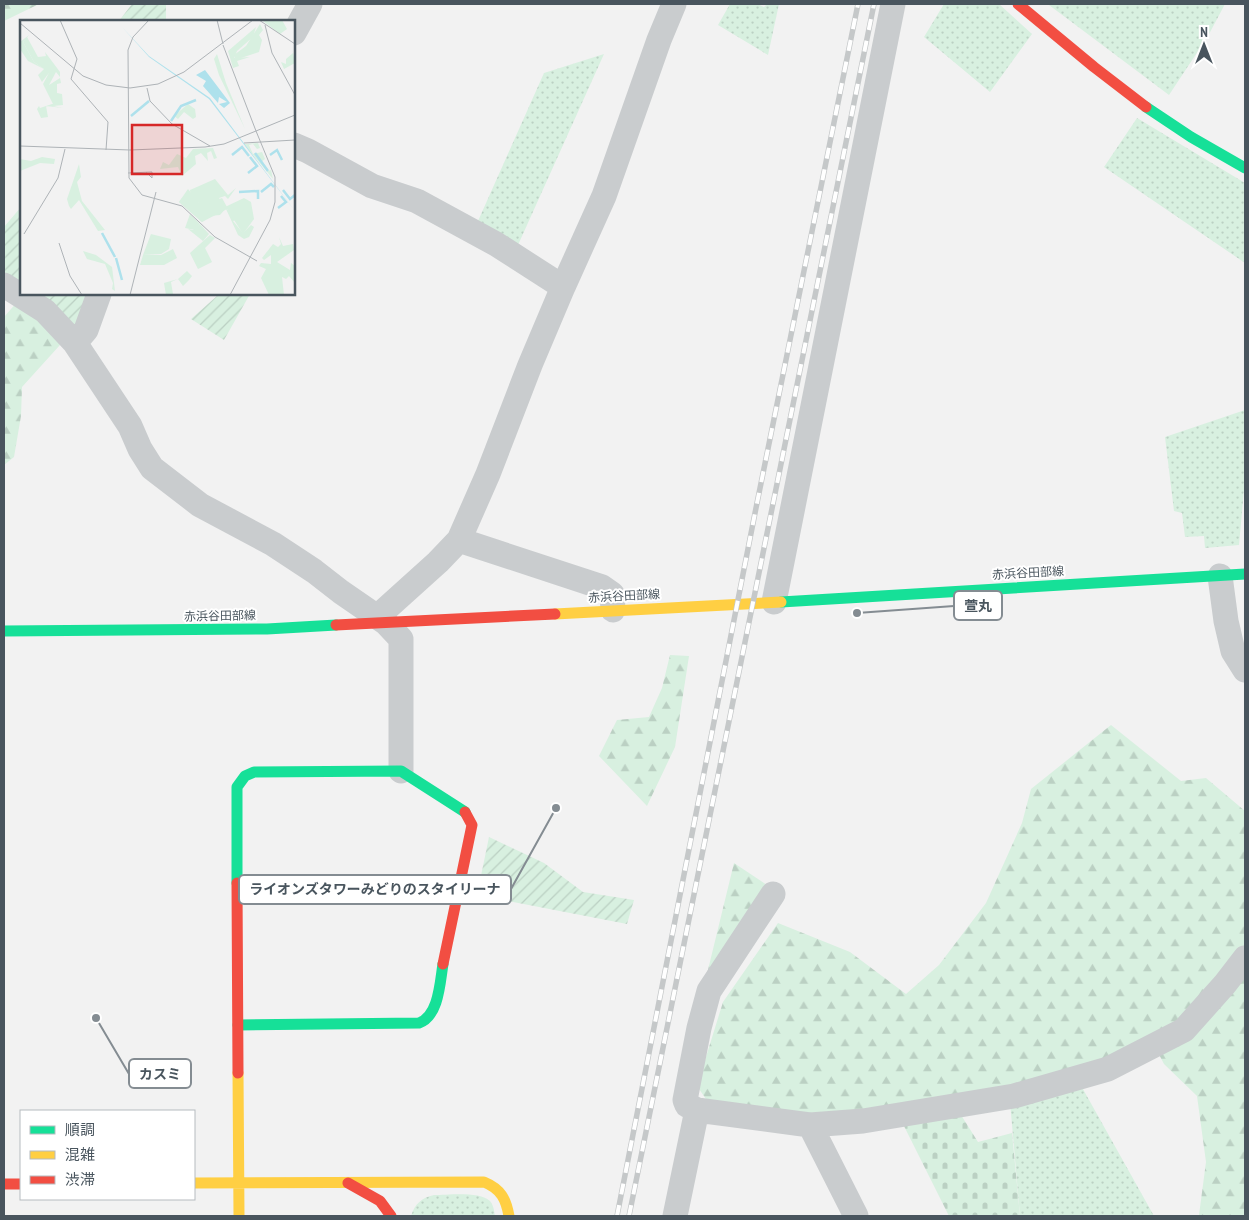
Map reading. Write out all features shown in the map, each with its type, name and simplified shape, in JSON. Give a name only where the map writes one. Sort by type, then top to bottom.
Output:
[{"type":"street","points":[[295,31],[310,4]]},
{"type":"street","points":[[381,620],[459,540],[488,474],[530,365],[604,196],[659,40],[674,4]]},
{"type":"street","points":[[774,602],[893,4]]},
{"type":"street","points":[[1018,4],[1068,48],[1137,101],[1174,127],[1245,168]]},
{"type":"street","points":[[295,145],[372,186],[417,201],[496,244],[563,287]]},
{"type":"street","points":[[4,285],[45,311],[75,342],[130,426],[140,449],[152,468],[200,505],[273,544],[314,571],[381,620],[401,639],[401,771]]},
{"type":"street","points":[[75,342],[86,330],[99,295]]},
{"type":"street","points":[[459,540],[602,586],[612,594],[613,610]]},
{"type":"street","points":[[1245,569],[1237,575],[1226,621],[1233,651],[1245,670]]},
{"type":"street","name":"赤浜谷田部線","points":[[4,631],[267,629],[381,620],[774,602],[1237,575]]},
{"type":"street","points":[[238,1025],[416,1024],[424,1022],[434,1009],[472,825],[467,813],[401,771],[258,771],[250,772],[241,778],[237,788],[238,1025],[239,1183],[239,1216]]},
{"type":"street","points":[[773,894],[709,991],[699,1028],[685,1100],[687,1105],[696,1110],[810,1125],[863,1121],[1014,1096],[1108,1069],[1184,1030],[1225,984],[1245,958]]},
{"type":"street","points":[[675,1216],[696,1110]]},
{"type":"street","points":[[810,1125],[856,1216]]},
{"type":"street","points":[[412,1192],[426,1182]]},
{"type":"street","points":[[195,1183],[484,1182],[496,1187],[506,1198],[509,1216]]},
{"type":"street","points":[[347,1183],[380,1201],[395,1214]]},
{"type":"street","points":[[4,1184],[20,1184]]},
{"type":"green space","points":[[4,4],[39,4],[4,21]]},
{"type":"green space","points":[[132,4],[166,4],[166,20],[120,20]]},
{"type":"green space","points":[[730,4],[757,4],[764,7],[767,4],[779,4],[768,55],[718,25]]},
{"type":"green space","points":[[944,4],[999,4],[1032,34],[990,92],[924,37]]},
{"type":"green space","points":[[1050,4],[1225,4],[1208,36],[1169,95]]},
{"type":"green space","points":[[604,54],[518,245],[478,221],[544,73]]},
{"type":"green space","points":[[1137,118],[1245,183],[1245,263],[1104,167]]},
{"type":"green space","points":[[20,208],[20,285],[4,275],[4,227]]},
{"type":"green space","points":[[34,295],[88,295],[77,328]]},
{"type":"green space","points":[[216,295],[249,295],[224,340],[191,319],[217,296]]},
{"type":"green space","points":[[18,301],[46,319],[60,345],[22,387],[21,416],[14,457],[4,465],[4,317]]},
{"type":"green space","points":[[1245,410],[1245,479],[1239,545],[1205,548],[1204,536],[1185,537],[1182,513],[1174,511],[1165,437]]},
{"type":"green space","points":[[670,655],[689,656],[675,747],[647,806],[599,756],[617,720],[649,717],[662,688]]},
{"type":"green space","points":[[1111,725],[1181,781],[1206,778],[1245,811],[1245,1216],[1199,1215],[1206,1162],[1197,1096],[1164,1064],[1151,1039],[1040,1084],[870,1113],[806,1115],[708,1102],[697,1086],[723,1002],[778,923],[850,952],[906,994],[939,965],[986,903],[1022,823],[1031,789]]},
{"type":"green space","points":[[489,837],[544,863],[583,892],[634,900],[627,924],[477,895]]},
{"type":"green space","points":[[734,863],[767,885],[706,978]]},
{"type":"green space","points":[[1079,1082],[1154,1216],[1020,1216],[1010,1102]]},
{"type":"green space","points":[[961,1115],[978,1142],[1012,1133],[1020,1216],[949,1216],[903,1124]]},
{"type":"green space","points":[[463,1194],[485,1198],[490,1201],[494,1208],[495,1216],[411,1216],[419,1202],[434,1195]]},
{"type":"railway","points":[[617,1216],[756,508],[858,4]]},
{"type":"railway","points":[[629,1216],[874,4]]},
{"type":"traffic: fast","points":[[1146,107],[1191,137],[1245,168]]},
{"type":"traffic: fast","points":[[781,602],[1245,574]]},
{"type":"traffic: fast","points":[[4,631],[267,629],[336,625]]},
{"type":"traffic: fast","points":[[237,883],[237,787],[245,776],[254,772],[401,771],[465,812]]},
{"type":"traffic: fast","points":[[238,1025],[419,1023],[426,1019],[435,1006],[443,964]]},
{"type":"traffic: slow","points":[[555,614],[781,602]]},
{"type":"traffic: slow","points":[[238,1073],[239,1216]]},
{"type":"traffic: slow","points":[[195,1183],[484,1182],[495,1188],[502,1195],[509,1216]]},
{"type":"traffic: jam","points":[[1018,4],[1146,107]]},
{"type":"traffic: jam","points":[[336,625],[555,614]]},
{"type":"traffic: jam","points":[[443,964],[472,825],[465,812]]},
{"type":"traffic: jam","points":[[237,883],[238,1073]]},
{"type":"traffic: jam","points":[[348,1183],[380,1201],[391,1216]]},
{"type":"traffic: jam","points":[[4,1184],[20,1184]]},
{"type":"place","name":"萱丸","points":[[857,613]]},
{"type":"place","name":"ライオンズタワーみどりのスタイリーナ","points":[[556,808]]},
{"type":"place","name":"カスミ","points":[[96,1018]]}]
